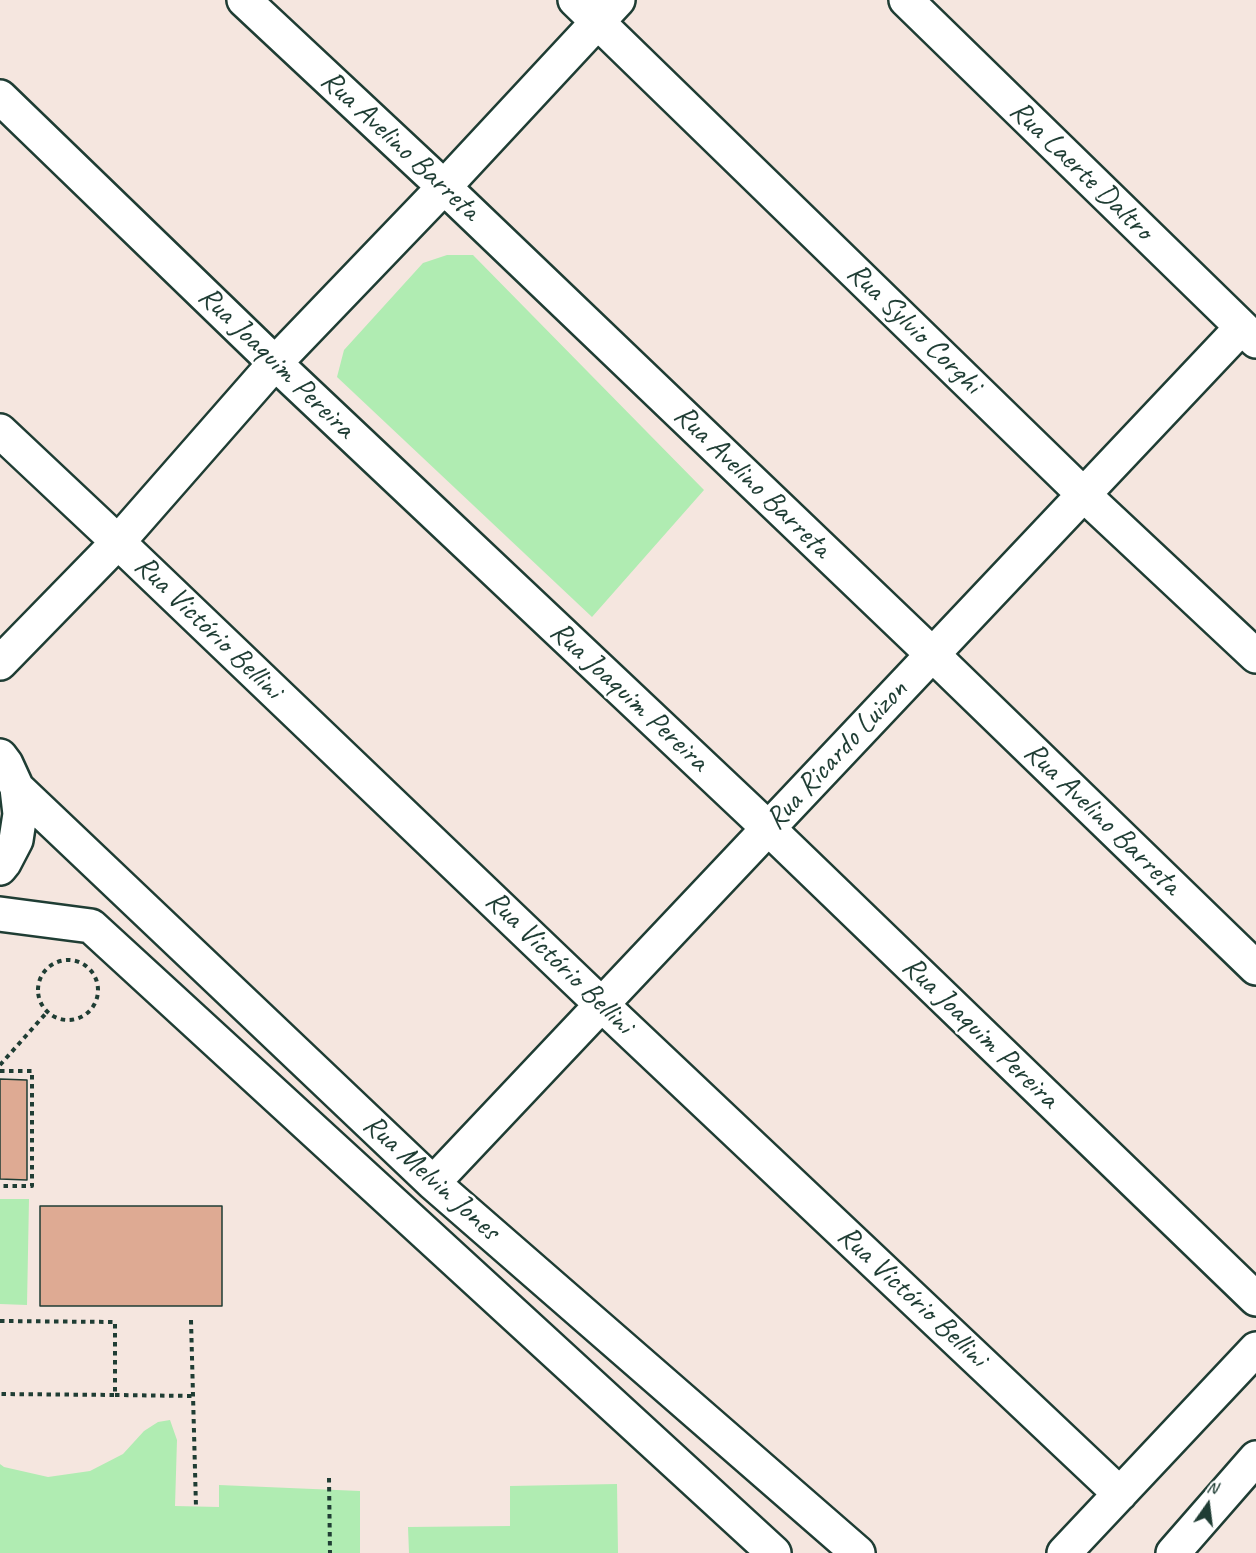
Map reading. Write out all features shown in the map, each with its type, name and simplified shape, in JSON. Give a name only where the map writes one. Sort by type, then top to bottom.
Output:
[{"type":"street","name":"Rua Avelino Barreta","points":[[244,0],[444,187],[1256,968]]},
{"type":"street","name":"Rua Laerte Daltro","points":[[906,0],[1249,335]]},
{"type":"street","points":[[0,663],[118,542],[275,363],[444,187],[597,7]]},
{"type":"street","name":"Rua Sylvio Corghi","points":[[597,7],[1083,494],[1256,656]]},
{"type":"street","name":"Rua Joaquim Pereira","points":[[0,97],[275,363],[768,828],[1256,1299]]},
{"type":"street","name":"Rua Ricardo Luizon","points":[[433,1183],[1083,494],[1249,335]]},
{"type":"street","name":"Rua Victório Bellini","points":[[0,431],[601,1004],[1120,1494]]},
{"type":"street","points":[[0,756],[17,788],[20,814],[16,840],[0,868]]},
{"type":"street","name":"Rua Melvin Jones","points":[[17,788],[433,1183],[858,1553]]},
{"type":"street","name":"Rua Melvin Jones","points":[[0,914],[91,926],[774,1553]]},
{"type":"street","points":[[1064,1553],[1256,1349]]},
{"type":"street","points":[[1173,1553],[1256,1458]]},
{"type":"path","points":[[73,960],[82,963],[96,978],[97,997],[93,1006],[78,1018],[68,1020],[59,1018],[48,1011],[39,997],[40,978],[53,963],[73,960]]},
{"type":"path","points":[[0,1065],[48,1011]]},
{"type":"path","points":[[0,1071],[32,1071],[32,1186],[0,1186]]},
{"type":"path","points":[[191,1320],[196,1507]]},
{"type":"path","points":[[0,1321],[115,1322],[115,1395]]},
{"type":"path","points":[[0,1394],[193,1396]]},
{"type":"path","points":[[328,1478],[330,1553]]},
{"type":"green space","points":[[447,255],[473,255],[704,490],[592,617],[337,377],[344,350],[423,263]]},
{"type":"green space","points":[[0,1199],[29,1199],[27,1305],[0,1304]]},
{"type":"green space","points":[[170,1420],[177,1440],[175,1506],[219,1507],[219,1485],[360,1491],[360,1553],[0,1553],[0,1464],[4,1467],[48,1477],[90,1471],[123,1454],[144,1431],[158,1422]]},
{"type":"green space","points":[[617,1484],[618,1553],[409,1553],[408,1527],[510,1526],[510,1486]]},
{"type":"building","points":[[0,1079],[27,1080],[27,1180],[0,1179]]},
{"type":"building","points":[[40,1206],[222,1206],[222,1306],[40,1306]]}]
